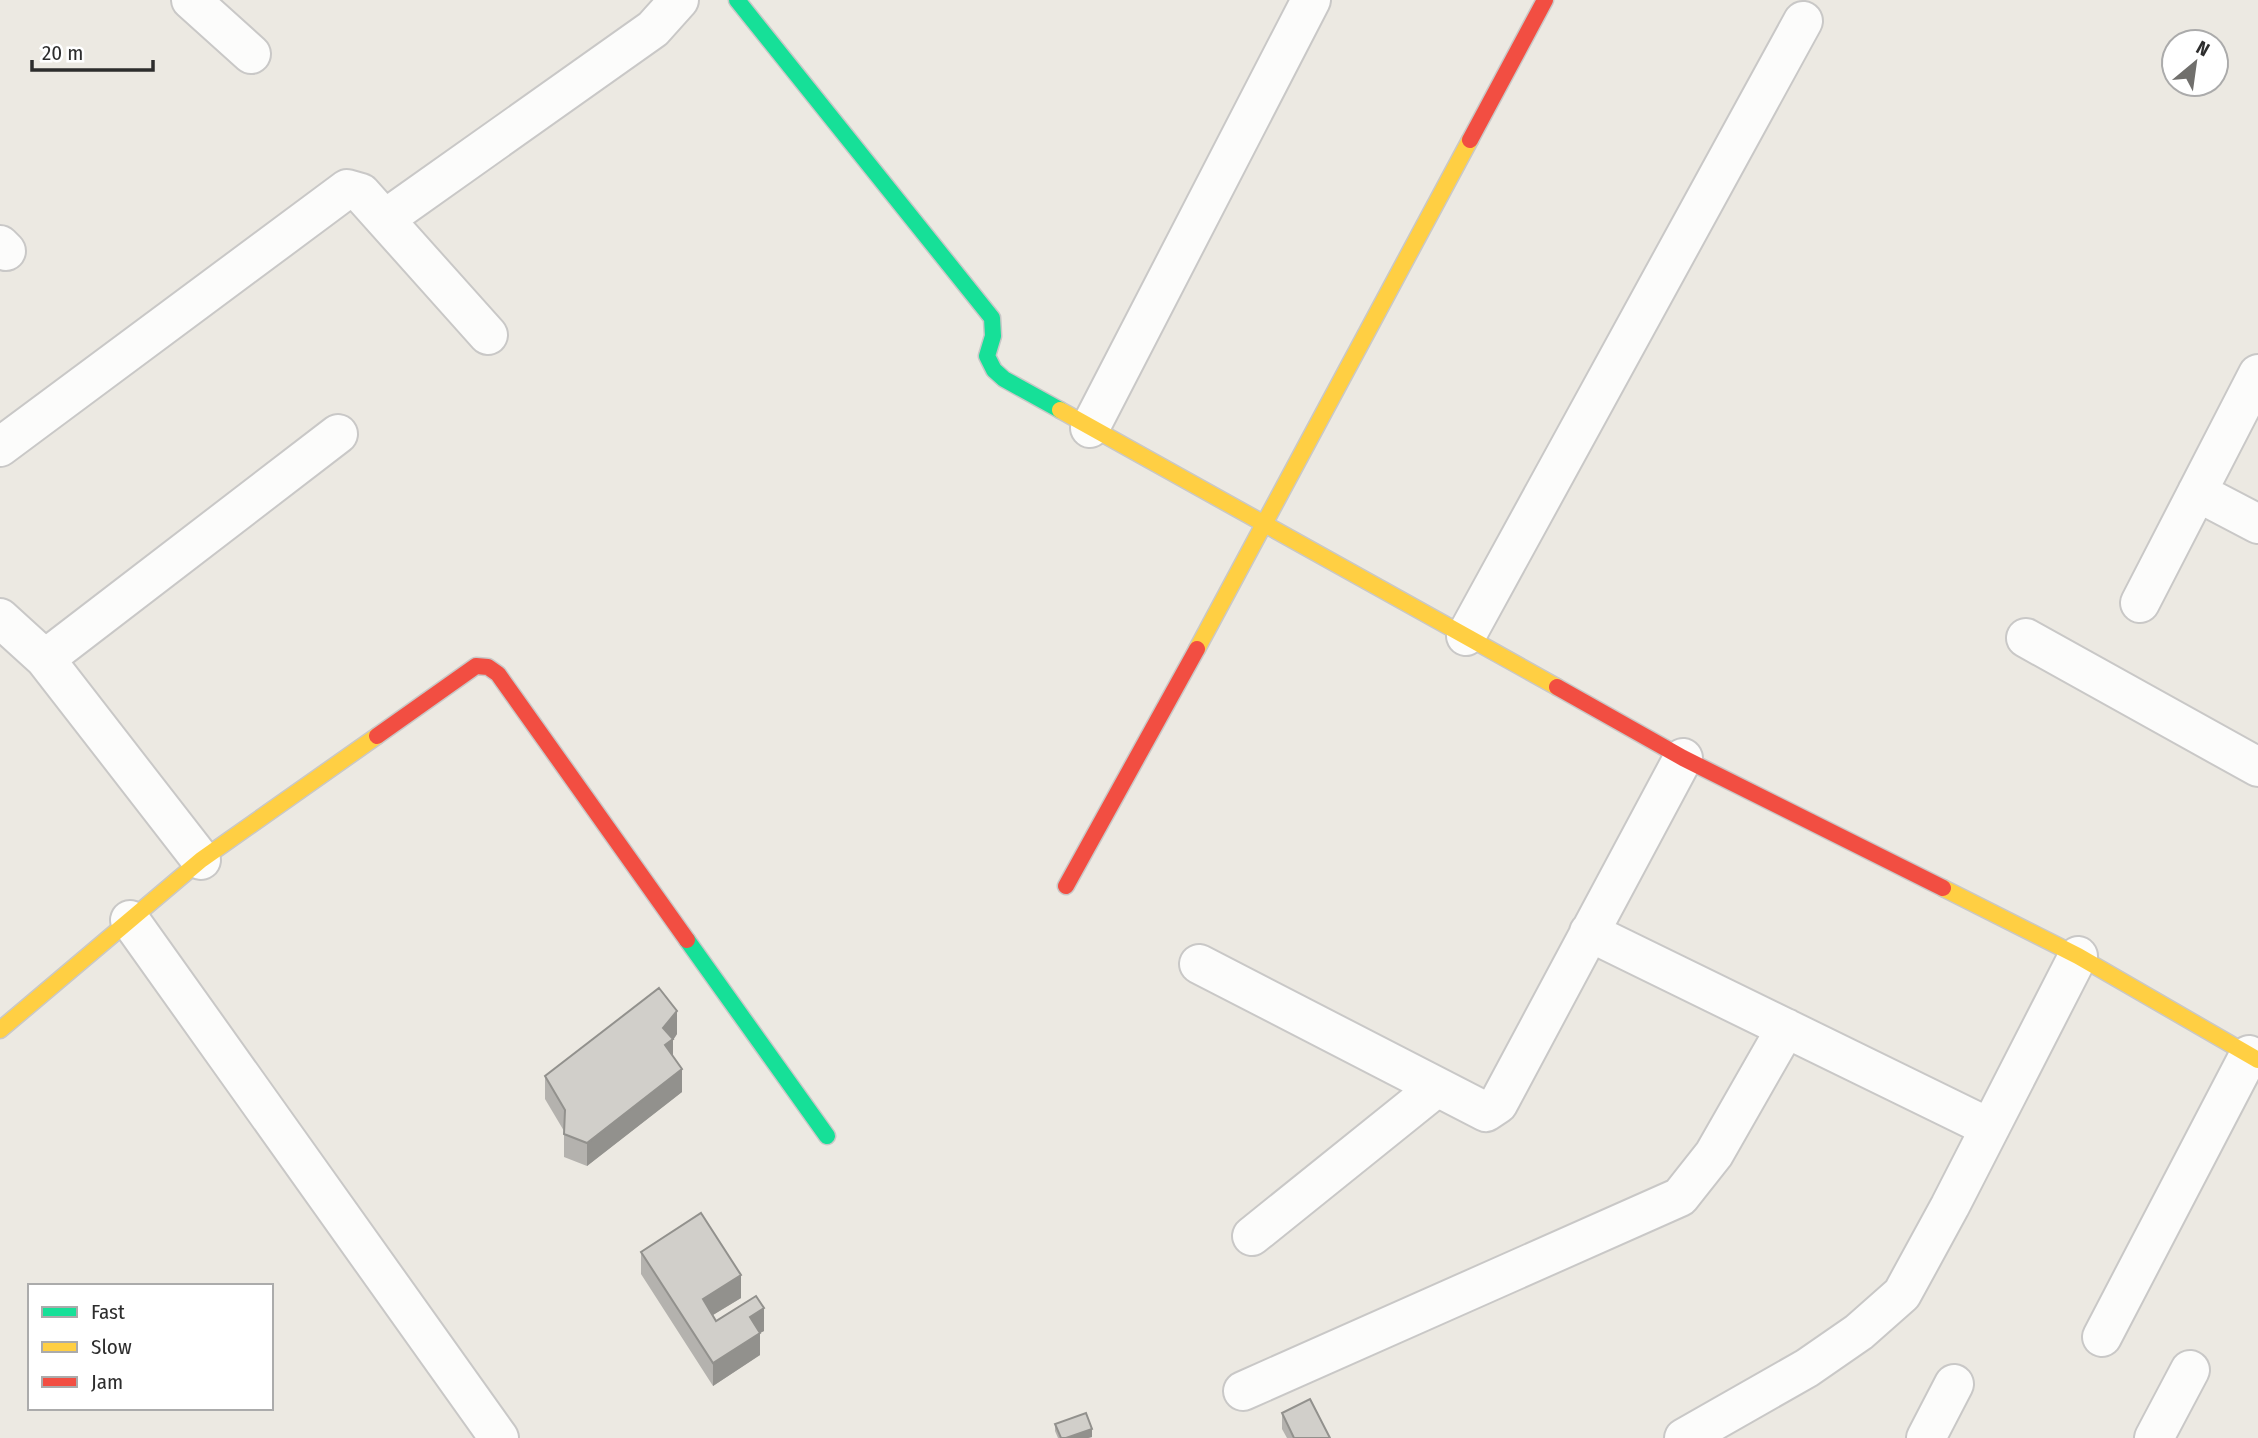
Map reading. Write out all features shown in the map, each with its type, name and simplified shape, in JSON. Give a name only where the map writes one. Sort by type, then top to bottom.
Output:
[{"type":"street","points":[[191,0],[251,54]]},
{"type":"street","points":[[384,219],[653,29],[679,0]]},
{"type":"street","points":[[737,0],[992,318],[995,326],[985,353],[987,363],[1004,379],[1265,526],[1328,557],[1683,758],[2078,956],[2254,1057],[2102,1338]]},
{"type":"street","points":[[1090,428],[1311,0]]},
{"type":"street","points":[[1066,886],[1265,526],[1545,0]]},
{"type":"street","points":[[1466,636],[1803,21]]},
{"type":"street","points":[[0,447],[346,189],[361,193],[488,335]]},
{"type":"street","points":[[2140,603],[2258,374]]},
{"type":"street","points":[[46,659],[338,434]]},
{"type":"street","points":[[2197,492],[2258,524]]},
{"type":"street","points":[[0,618],[46,659],[201,860]]},
{"type":"street","points":[[2026,639],[2258,767]]},
{"type":"street","points":[[0,1030],[201,860],[476,666],[488,667],[499,674],[827,1136]]},
{"type":"street","points":[[1199,964],[1486,1112],[1498,1104],[1683,758]]},
{"type":"street","points":[[130,920],[499,1438]]},
{"type":"street","points":[[1589,932],[1990,1128]]},
{"type":"street","points":[[1684,1438],[1807,1368],[1859,1332],[1902,1294],[2078,956]]},
{"type":"street","points":[[1244,1391],[1680,1197],[1714,1154],[1786,1028]]},
{"type":"street","points":[[1252,1236],[1436,1088]]},
{"type":"street","points":[[2154,1438],[2190,1370]]},
{"type":"street","points":[[1926,1438],[1954,1384]]},
{"type":"building","points":[[659,988],[677,1011],[663,1028],[673,1039],[665,1045],[682,1069],[587,1143],[564,1134],[565,1110],[545,1076]]},
{"type":"building","points":[[701,1213],[741,1275],[703,1299],[716,1321],[756,1296],[764,1308],[750,1317],[760,1333],[713,1363],[641,1252]]},
{"type":"building","points":[[1310,1399],[1330,1438],[1294,1438],[1282,1413]]},
{"type":"building","points":[[1086,1413],[1092,1429],[1061,1438],[1055,1424]]},
{"type":"traffic: fast","points":[[737,0],[992,318],[993,336],[987,356],[994,370],[1004,379],[1060,410]]},
{"type":"traffic: fast","points":[[687,940],[827,1136]]},
{"type":"traffic: slow","points":[[1197,649],[1470,140]]},
{"type":"traffic: slow","points":[[1060,410],[1557,687]]},
{"type":"traffic: slow","points":[[0,1030],[201,860],[377,736]]},
{"type":"traffic: slow","points":[[1943,888],[2078,956],[2258,1060]]},
{"type":"traffic: jam","points":[[1470,140],[1545,0]]},
{"type":"traffic: jam","points":[[1066,886],[1197,649]]},
{"type":"traffic: jam","points":[[377,736],[476,666],[488,667],[498,674],[687,940]]},
{"type":"traffic: jam","points":[[1557,687],[1683,758],[1943,888]]}]
